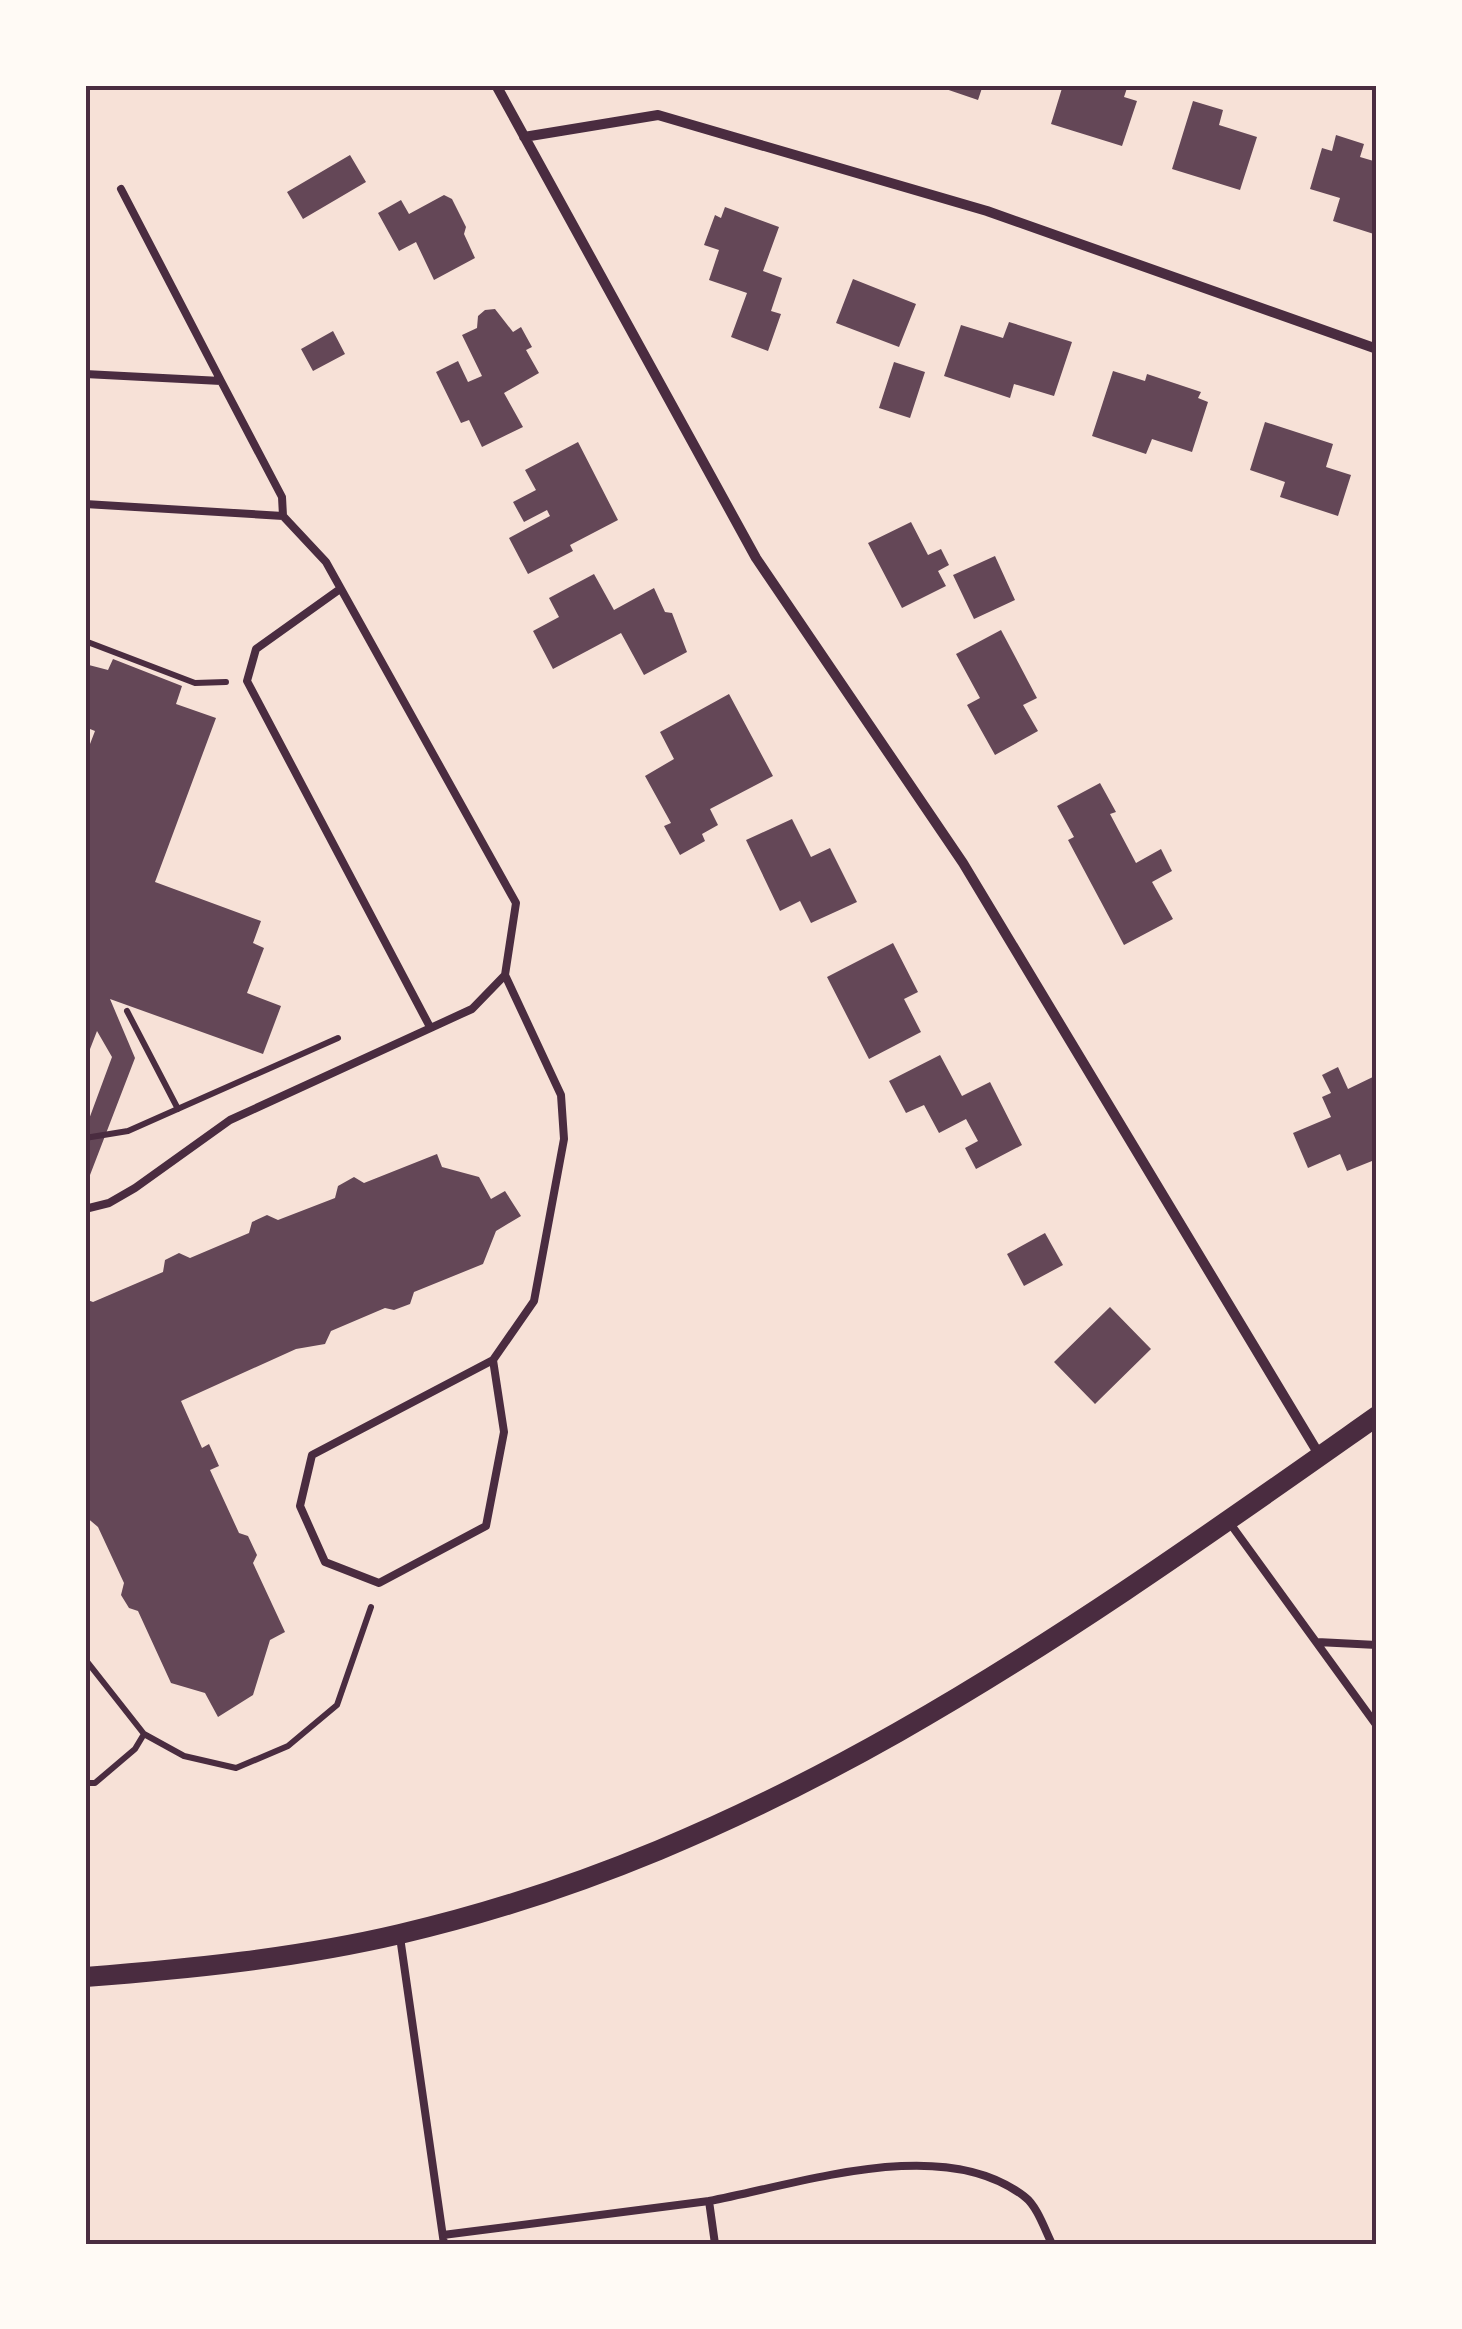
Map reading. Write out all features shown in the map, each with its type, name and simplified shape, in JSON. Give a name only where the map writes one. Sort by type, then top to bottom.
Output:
[{"type":"main road","points":[[85,1977],[238,1960],[400,1934],[575,1882],[676,1844],[852,1761],[1113,1600],[1377,1416]]},
{"type":"street","points":[[496,85],[756,558],[963,863],[1320,1456]]},
{"type":"street","points":[[524,138],[658,115],[987,211],[1377,350]]},
{"type":"lane","points":[[121,189],[282,497],[283,516],[326,562],[516,903],[505,975],[561,1096],[564,1139],[534,1301],[493,1360],[312,1455],[300,1506],[324,1562],[379,1583],[486,1526],[504,1432],[493,1360]]},
{"type":"lane","points":[[85,374],[221,381]]},
{"type":"lane","points":[[85,504],[283,516]]},
{"type":"lane","points":[[340,589],[256,649],[247,680],[430,1027]]},
{"type":"lane","points":[[85,1209],[109,1203],[135,1188],[230,1120],[472,1009],[505,975]]},
{"type":"lane","points":[[1226,1518],[1377,1726]]},
{"type":"lane","points":[[1316,1642],[1377,1645]]},
{"type":"lane","points":[[400,1934],[444,2240],[709,2201],[910,2162],[986,2177],[1028,2198],[1052,2244]]},
{"type":"lane","points":[[709,2201],[715,2244]]},
{"type":"path","points":[[85,641],[195,683],[247,680]]},
{"type":"path","points":[[127,1010],[178,1109]]},
{"type":"path","points":[[85,1138],[128,1131],[356,1030]]},
{"type":"path","points":[[85,1659],[144,1734],[184,1756],[236,1768],[288,1746],[336,1704],[379,1583]]},
{"type":"path","points":[[85,1784],[95,1784],[135,1749],[144,1734]]},
{"type":"building","points":[[934,85],[983,85],[978,100]]},
{"type":"building","points":[[1063,85],[1128,85],[1124,97],[1137,101],[1122,146],[1051,124]]},
{"type":"building","points":[[1193,101],[1223,110],[1219,125],[1257,137],[1240,190],[1172,169]]},
{"type":"building","points":[[1336,135],[1364,144],[1360,157],[1377,162],[1377,235],[1333,221],[1340,198],[1310,189],[1322,148],[1332,151]]},
{"type":"building","points":[[350,155],[366,182],[303,219],[287,192]]},
{"type":"building","points":[[444,195],[452,199],[466,227],[464,234],[475,258],[434,280],[416,242],[399,251],[378,213],[401,200],[409,214]]},
{"type":"building","points":[[725,207],[779,227],[763,271],[782,278],[771,311],[781,314],[768,351],[731,337],[747,293],[709,280],[719,250],[704,245],[715,215],[721,218]]},
{"type":"building","points":[[853,279],[916,304],[899,347],[836,323]]},
{"type":"building","points":[[495,309],[513,332],[521,327],[532,347],[526,350],[539,373],[504,393],[523,427],[482,447],[469,420],[461,423],[436,372],[458,361],[468,382],[482,376],[462,335],[477,328],[478,316],[485,310]]},
{"type":"building","points":[[1009,322],[1072,342],[1054,396],[1014,384],[1010,398],[944,376],[961,325],[1003,338]]},
{"type":"building","points":[[333,331],[345,354],[313,371],[301,349]]},
{"type":"building","points":[[894,362],[925,372],[910,418],[879,408]]},
{"type":"building","points":[[1113,371],[1145,381],[1147,374],[1201,392],[1198,398],[1208,402],[1192,452],[1152,439],[1146,454],[1092,436]]},
{"type":"building","points":[[1265,422],[1333,444],[1326,467],[1351,475],[1338,516],[1280,497],[1285,482],[1250,470]]},
{"type":"building","points":[[578,442],[618,520],[570,545],[573,551],[528,574],[509,538],[550,516],[547,510],[524,522],[513,502],[536,490],[525,470]]},
{"type":"building","points":[[911,522],[928,555],[941,549],[949,565],[938,571],[946,586],[902,608],[868,543]]},
{"type":"building","points":[[995,556],[1015,600],[974,619],[953,575]]},
{"type":"building","points":[[594,574],[614,610],[654,588],[665,612],[672,613],[687,652],[644,675],[621,633],[553,669],[533,631],[559,617],[549,598]]},
{"type":"building","points":[[1001,630],[1037,698],[1023,705],[1038,731],[995,755],[967,705],[980,698],[956,654]]},
{"type":"building","points":[[113,659],[182,686],[176,704],[216,718],[155,882],[261,921],[253,943],[264,948],[247,993],[281,1006],[263,1054],[110,999],[135,1058],[85,1188],[85,1130],[112,1057],[97,1031],[85,1062],[85,757],[95,731],[85,727],[85,664],[108,670]]},
{"type":"building","points":[[729,694],[773,776],[710,809],[718,825],[702,834],[705,841],[680,855],[664,826],[671,823],[645,776],[674,759],[660,732]]},
{"type":"building","points":[[1100,783],[1116,812],[1110,814],[1136,863],[1161,849],[1172,871],[1152,882],[1173,919],[1124,945],[1068,840],[1074,837],[1057,806]]},
{"type":"building","points":[[792,819],[811,857],[830,848],[857,902],[811,923],[800,901],[780,911],[746,840]]},
{"type":"building","points":[[893,943],[918,992],[904,999],[921,1032],[869,1059],[827,977]]},
{"type":"building","points":[[940,1055],[962,1096],[990,1082],[1022,1145],[976,1169],[965,1148],[978,1141],[966,1119],[939,1133],[924,1105],[906,1113],[889,1081]]},
{"type":"building","points":[[1338,1067],[1348,1089],[1377,1075],[1377,1159],[1347,1171],[1340,1154],[1308,1168],[1293,1133],[1331,1117],[1322,1097],[1331,1093],[1322,1075]]},
{"type":"building","points":[[437,1154],[442,1167],[479,1177],[491,1199],[505,1191],[521,1216],[496,1231],[483,1264],[414,1292],[410,1304],[394,1310],[385,1308],[331,1331],[325,1344],[296,1349],[181,1401],[202,1448],[209,1444],[219,1466],[210,1470],[239,1533],[248,1536],[257,1555],[253,1563],[285,1632],[270,1640],[253,1695],[218,1717],[205,1693],[171,1683],[138,1611],[129,1608],[121,1595],[124,1583],[98,1527],[85,1516],[85,1299],[93,1302],[163,1272],[165,1260],[179,1253],[190,1258],[249,1233],[252,1222],[267,1215],[278,1220],[335,1198],[338,1186],[354,1177],[364,1183]]},
{"type":"building","points":[[1045,1233],[1063,1265],[1024,1286],[1007,1254]]},
{"type":"building","points":[[1110,1307],[1151,1349],[1095,1404],[1054,1362]]}]
